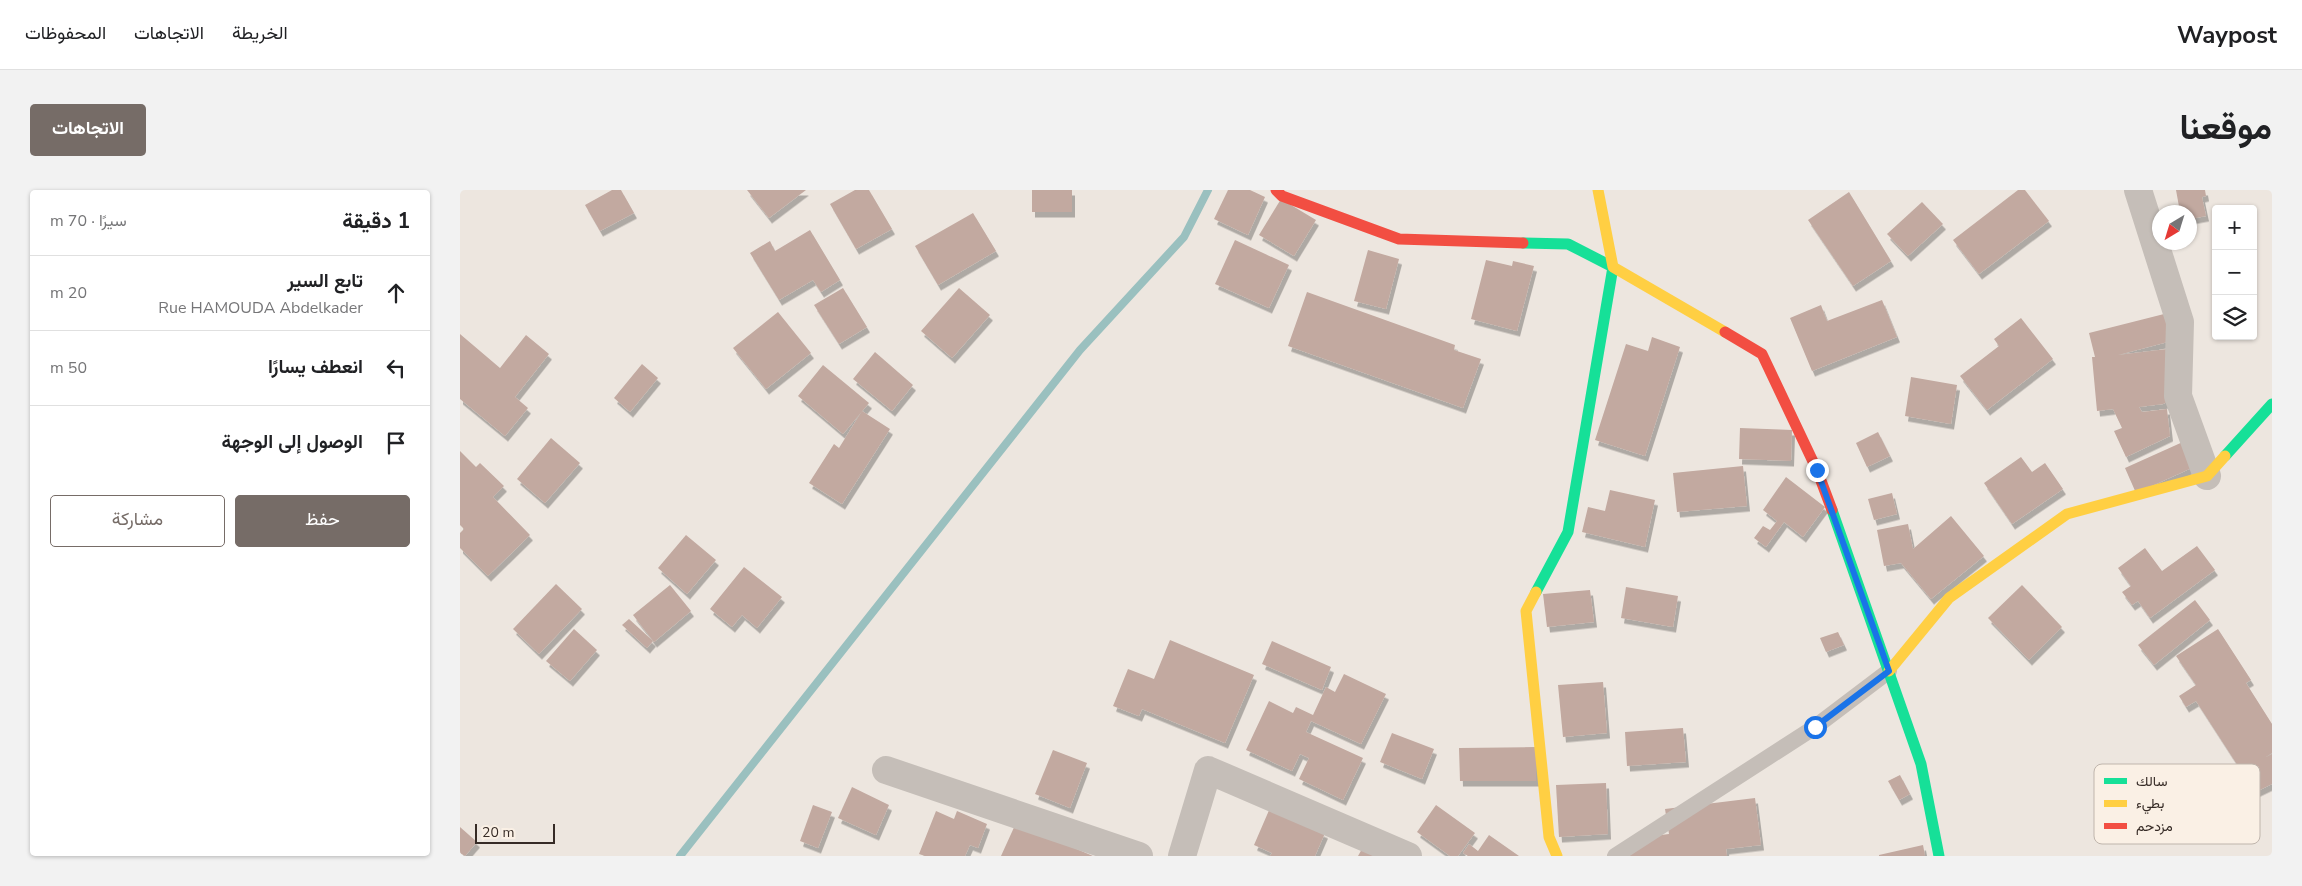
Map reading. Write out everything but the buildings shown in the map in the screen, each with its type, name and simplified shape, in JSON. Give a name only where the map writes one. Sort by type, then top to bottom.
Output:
[{"type":"street","points":[[1276,190],[1282,196],[1399,239],[1568,244],[1613,267],[1762,354],[1817,470],[1889,671],[1921,764],[1939,856]]},
{"type":"street","points":[[1557,856],[1549,837],[1526,611],[1568,532],[1613,267],[1598,190]]},
{"type":"street","points":[[2138,190],[2180,322],[2178,396],[2207,476]]},
{"type":"street","points":[[1889,671],[1948,598],[2066,514],[2207,476],[2272,404]]},
{"type":"street","points":[[886,770],[1139,856]]},
{"type":"street","points":[[1182,856],[1208,770],[1408,856]]},
{"type":"lane","points":[[1615,856],[1815,727],[1889,671]]},
{"type":"waterway","points":[[680,856],[1080,350],[1184,237],[1208,190]]},
{"type":"traffic: fast","points":[[1523,243],[1568,244],[1613,267],[1568,532],[1536,592]]},
{"type":"traffic: fast","points":[[2225,456],[2272,404]]},
{"type":"traffic: fast","points":[[1832,510],[1921,764],[1939,856]]},
{"type":"traffic: slow","points":[[1598,190],[1613,267],[1725,332]]},
{"type":"traffic: slow","points":[[1889,671],[1949,598],[2067,514],[2207,476],[2225,456]]},
{"type":"traffic: slow","points":[[1536,592],[1526,611],[1549,837],[1557,856]]},
{"type":"traffic: jam","points":[[1276,190],[1282,196],[1399,239],[1523,243]]},
{"type":"traffic: jam","points":[[1725,332],[1762,354],[1817,470],[1832,510]]},
{"type":"route","points":[[1815,727],[1889,671],[1862,591],[1817,470]]}]
